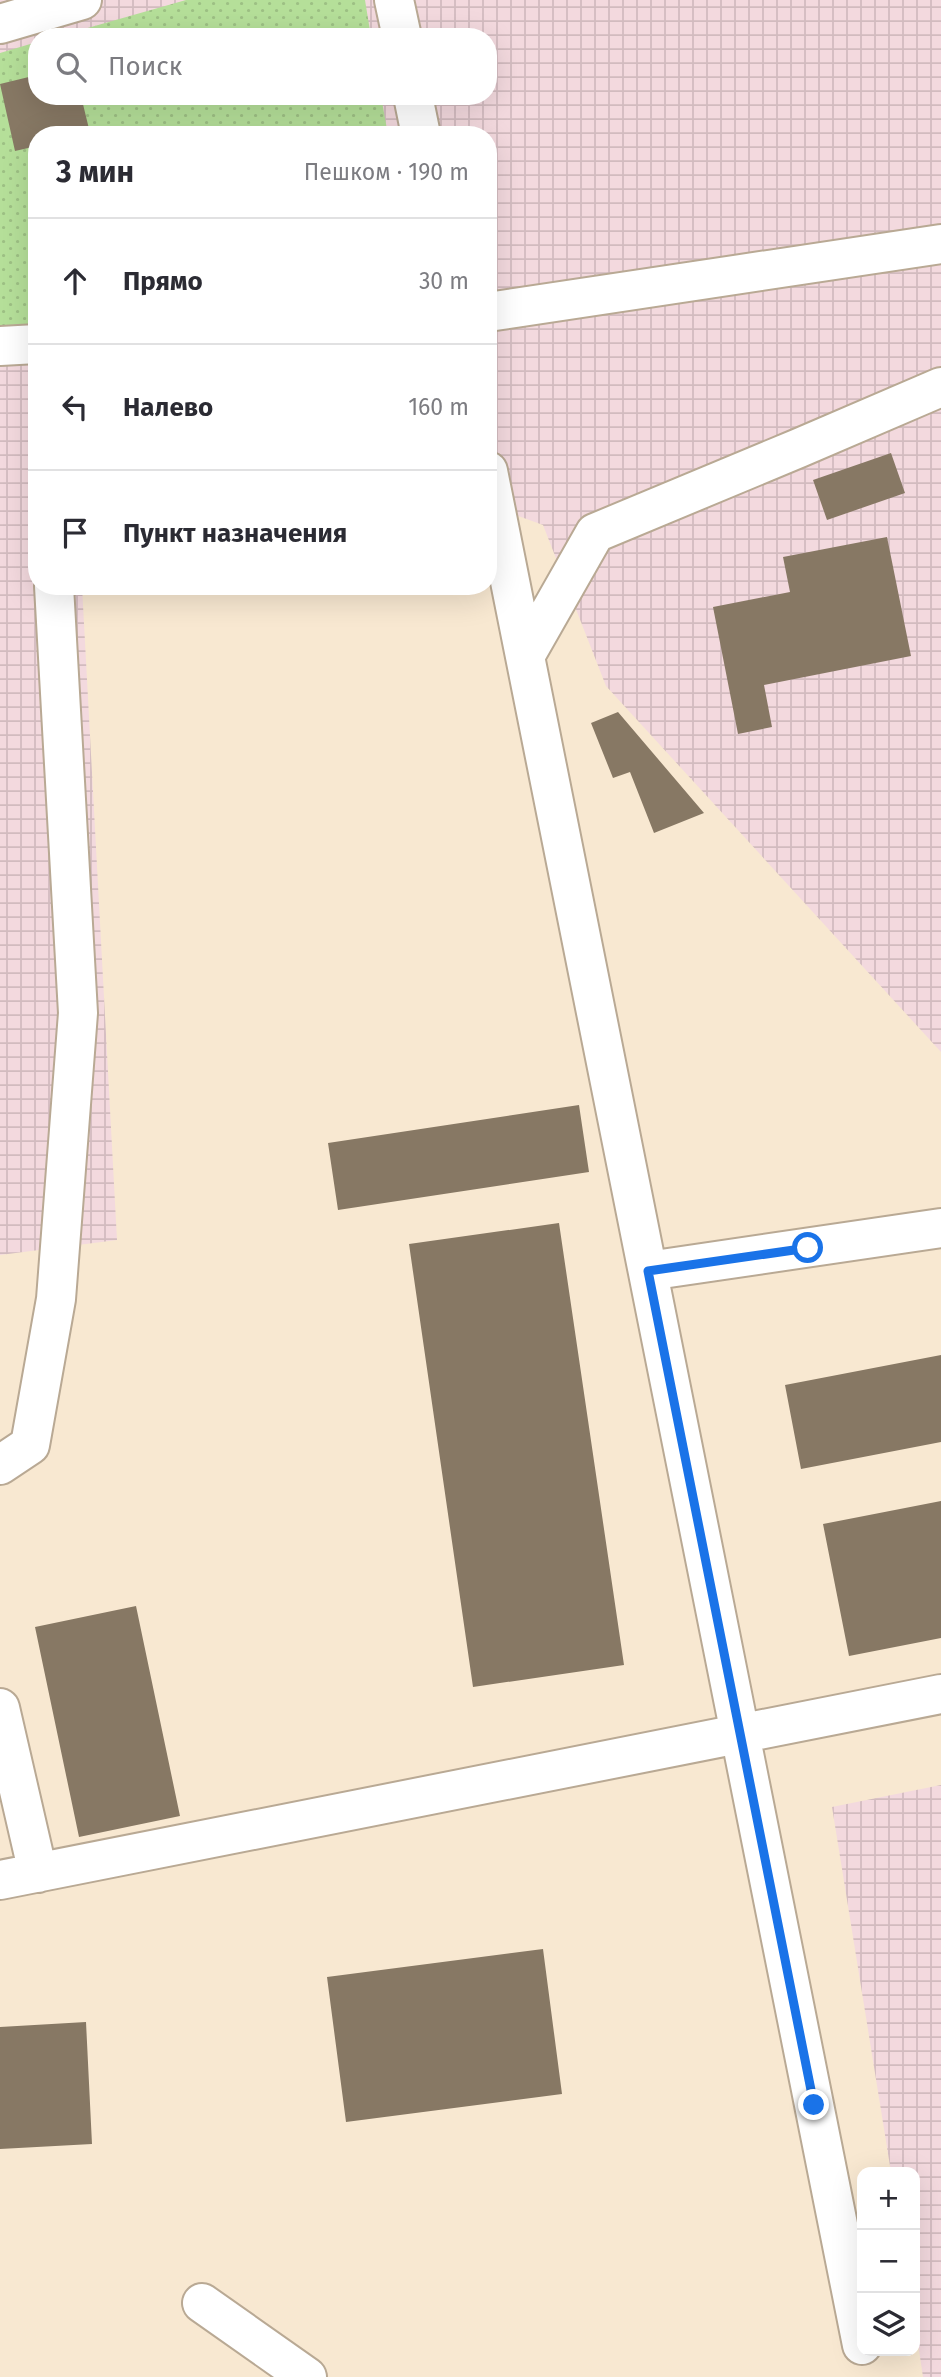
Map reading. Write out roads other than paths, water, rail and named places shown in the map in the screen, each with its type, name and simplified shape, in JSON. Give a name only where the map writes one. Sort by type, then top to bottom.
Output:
[{"type":"lane","points":[[0,24],[82,0]]},
{"type":"lane","points":[[394,0],[400,28]]},
{"type":"lane","points":[[415,105],[419,126]]},
{"type":"lane","points":[[497,311],[941,244]]},
{"type":"lane","points":[[0,346],[28,344]]},
{"type":"lane","points":[[525,656],[595,533],[941,387]]},
{"type":"lane","points":[[497,516],[857,2320]]},
{"type":"lane","points":[[0,1465],[30,1445],[40,1392],[56,1299],[78,1013],[55,595]]},
{"type":"lane","points":[[648,1271],[941,1228]]},
{"type":"lane","points":[[0,1880],[941,1694]]},
{"type":"lane","points":[[0,1708],[38,1873]]},
{"type":"lane","points":[[202,2302],[307,2377]]},
{"type":"lane","points":[[864,2356],[869,2377]]}]
